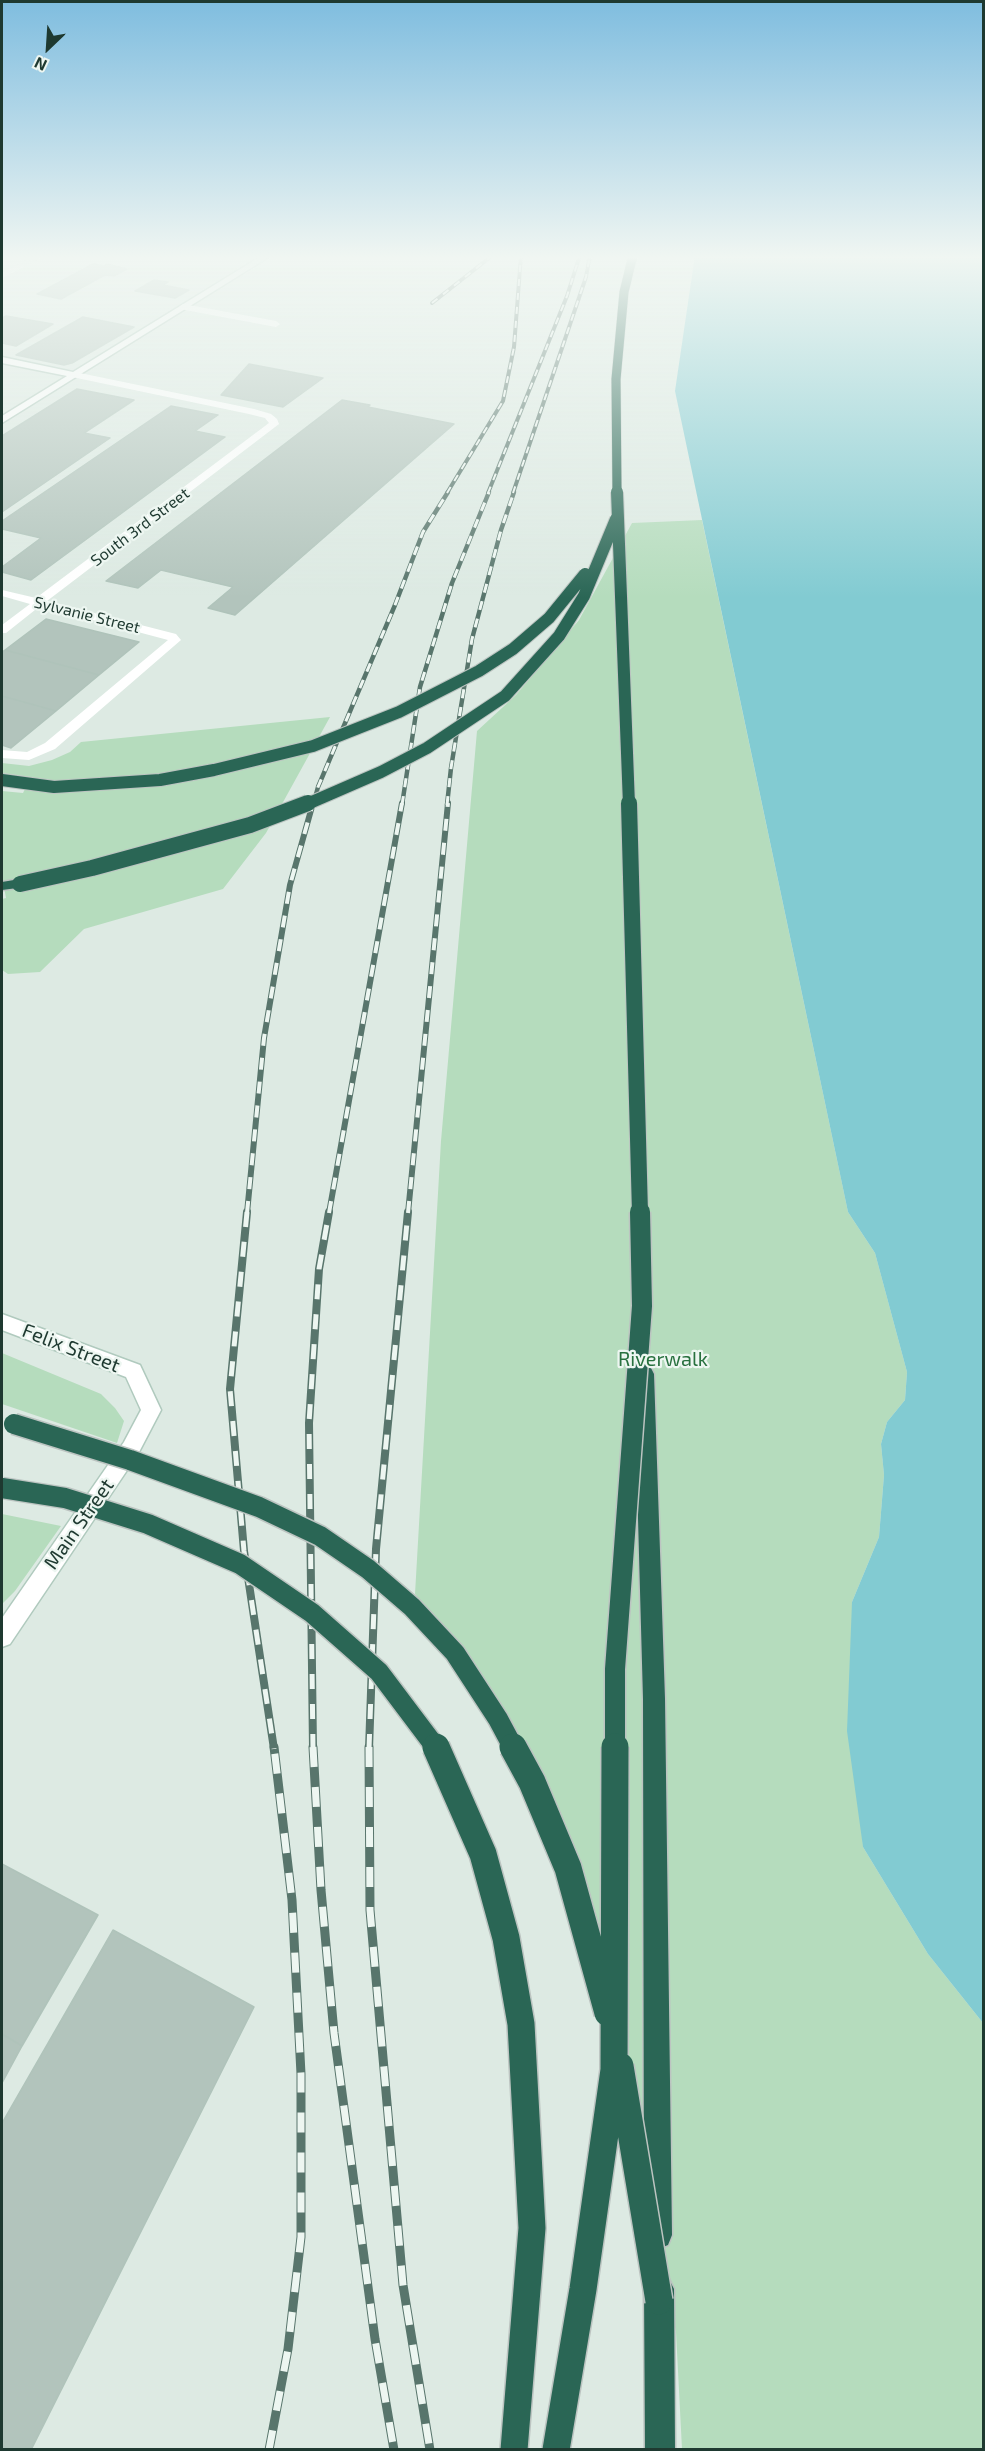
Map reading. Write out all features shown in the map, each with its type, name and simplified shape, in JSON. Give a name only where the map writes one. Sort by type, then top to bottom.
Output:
[{"type":"highway","points":[[617,369],[617,509],[627,743],[654,1699],[660,2450]]},
{"type":"highway","points":[[2,780],[54,787],[160,780],[313,746],[399,712],[479,671],[513,649],[549,618],[604,548],[617,509]]},
{"type":"highway","points":[[2,886],[92,868],[250,825],[292,810],[381,772],[427,748],[505,696],[559,636],[584,596],[617,509]]},
{"type":"highway","points":[[556,2450],[583,2289],[614,2070],[615,1669],[642,1306],[627,743]]},
{"type":"highway","points":[[8,1422],[129,1460],[259,1507],[320,1536],[368,1569],[412,1607],[455,1653],[498,1719],[526,1771],[568,1868],[616,2043],[659,2301]]},
{"type":"highway","points":[[2,1488],[65,1498],[148,1524],[240,1564],[312,1613],[379,1672],[438,1750],[483,1854],[506,1938],[521,2024],[532,2228],[514,2450]]},
{"type":"street","points":[[48,369],[75,375]]},
{"type":"street","points":[[2,420],[84,369]]},
{"type":"street","name":"South 3rd Street","points":[[2,630],[262,435],[271,428],[274,421],[268,416],[251,411],[75,375]]},
{"type":"street","name":"Sylvanie Street","points":[[2,593],[172,637],[174,640],[50,746],[29,756],[2,754]]},
{"type":"street","name":"Felix Street","points":[[2,1322],[133,1371],[151,1410]]},
{"type":"street","name":"Main Street","points":[[2,1636],[131,1448],[151,1410]]},
{"type":"green space","name":"Riverwalk","points":[[702,520],[848,1212],[875,1253],[907,1372],[905,1400],[887,1422],[881,1444],[884,1475],[879,1537],[852,1602],[863,1847],[928,1954],[983,2023],[983,2449],[682,2449],[676,2332],[610,1988],[488,1688],[415,1594],[441,1141],[477,731],[516,695],[579,620],[632,523]]},
{"type":"green space","points":[[330,717],[266,833],[223,889],[84,929],[40,972],[8,974],[2,970],[2,899],[6,898],[2,876],[2,791],[23,793],[31,777],[2,773],[2,763],[29,766],[52,760],[70,752],[81,742]]},
{"type":"green space","points":[[2,1353],[101,1394],[124,1421],[117,1443],[2,1404]]},
{"type":"green space","points":[[2,1514],[61,1526],[15,1591],[2,1604]]},
{"type":"water","points":[[678,369],[983,369],[983,2023],[928,1954],[863,1847],[847,1731],[852,1602],[879,1537],[884,1475],[881,1444],[887,1422],[905,1400],[907,1372],[875,1253],[848,1212],[675,391]]},
{"type":"building","points":[[244,369],[277,369],[323,378],[283,407],[221,395]]},
{"type":"building","points":[[77,389],[134,400],[84,433],[110,438],[2,512],[2,436]]},
{"type":"building","points":[[342,400],[454,424],[235,615],[208,608],[233,587],[161,570],[138,588],[106,581]]},
{"type":"building","points":[[171,406],[218,415],[195,431],[225,437],[31,580],[2,572],[2,567],[41,538],[2,529],[2,521]]},
{"type":"building","points":[[46,619],[139,642],[99,675],[5,650]]},
{"type":"building","points":[[5,650],[99,675],[56,711],[2,696],[2,652]]},
{"type":"building","points":[[2,696],[56,711],[11,748],[2,745]]},
{"type":"building","points":[[2,1864],[98,1915],[22,2046],[2,2034]]},
{"type":"building","points":[[113,1930],[254,2007],[31,2450],[2,2450],[2,2123]]},
{"type":"building","points":[[2,2034],[22,2046],[2,2083]]},
{"type":"railway","points":[[447,493],[503,401],[509,369]]},
{"type":"railway","points":[[488,493],[538,369]]},
{"type":"railway","points":[[513,493],[555,369]]},
{"type":"railway","points":[[313,805],[318,787],[395,605],[423,532],[448,492]]},
{"type":"railway","points":[[402,805],[420,687],[452,583],[489,492]]},
{"type":"railway","points":[[447,805],[472,639],[501,530],[514,492]]},
{"type":"railway","points":[[247,1213],[264,1038],[290,885],[313,803]]},
{"type":"railway","points":[[329,1213],[402,803]]},
{"type":"railway","points":[[408,1213],[448,803]]},
{"type":"railway","points":[[247,1212],[230,1389],[244,1551],[274,1749]]},
{"type":"railway","points":[[313,1749],[309,1423],[319,1269],[329,1212]]},
{"type":"railway","points":[[369,1749],[376,1549],[408,1212]]},
{"type":"railway","points":[[269,2450],[288,2349],[301,2237],[301,2074],[292,1900],[274,1747]]},
{"type":"railway","points":[[313,1747],[321,1890],[334,2033],[375,2339],[394,2450]]},
{"type":"railway","points":[[369,1749],[370,1910],[403,2285],[430,2450]]}]
